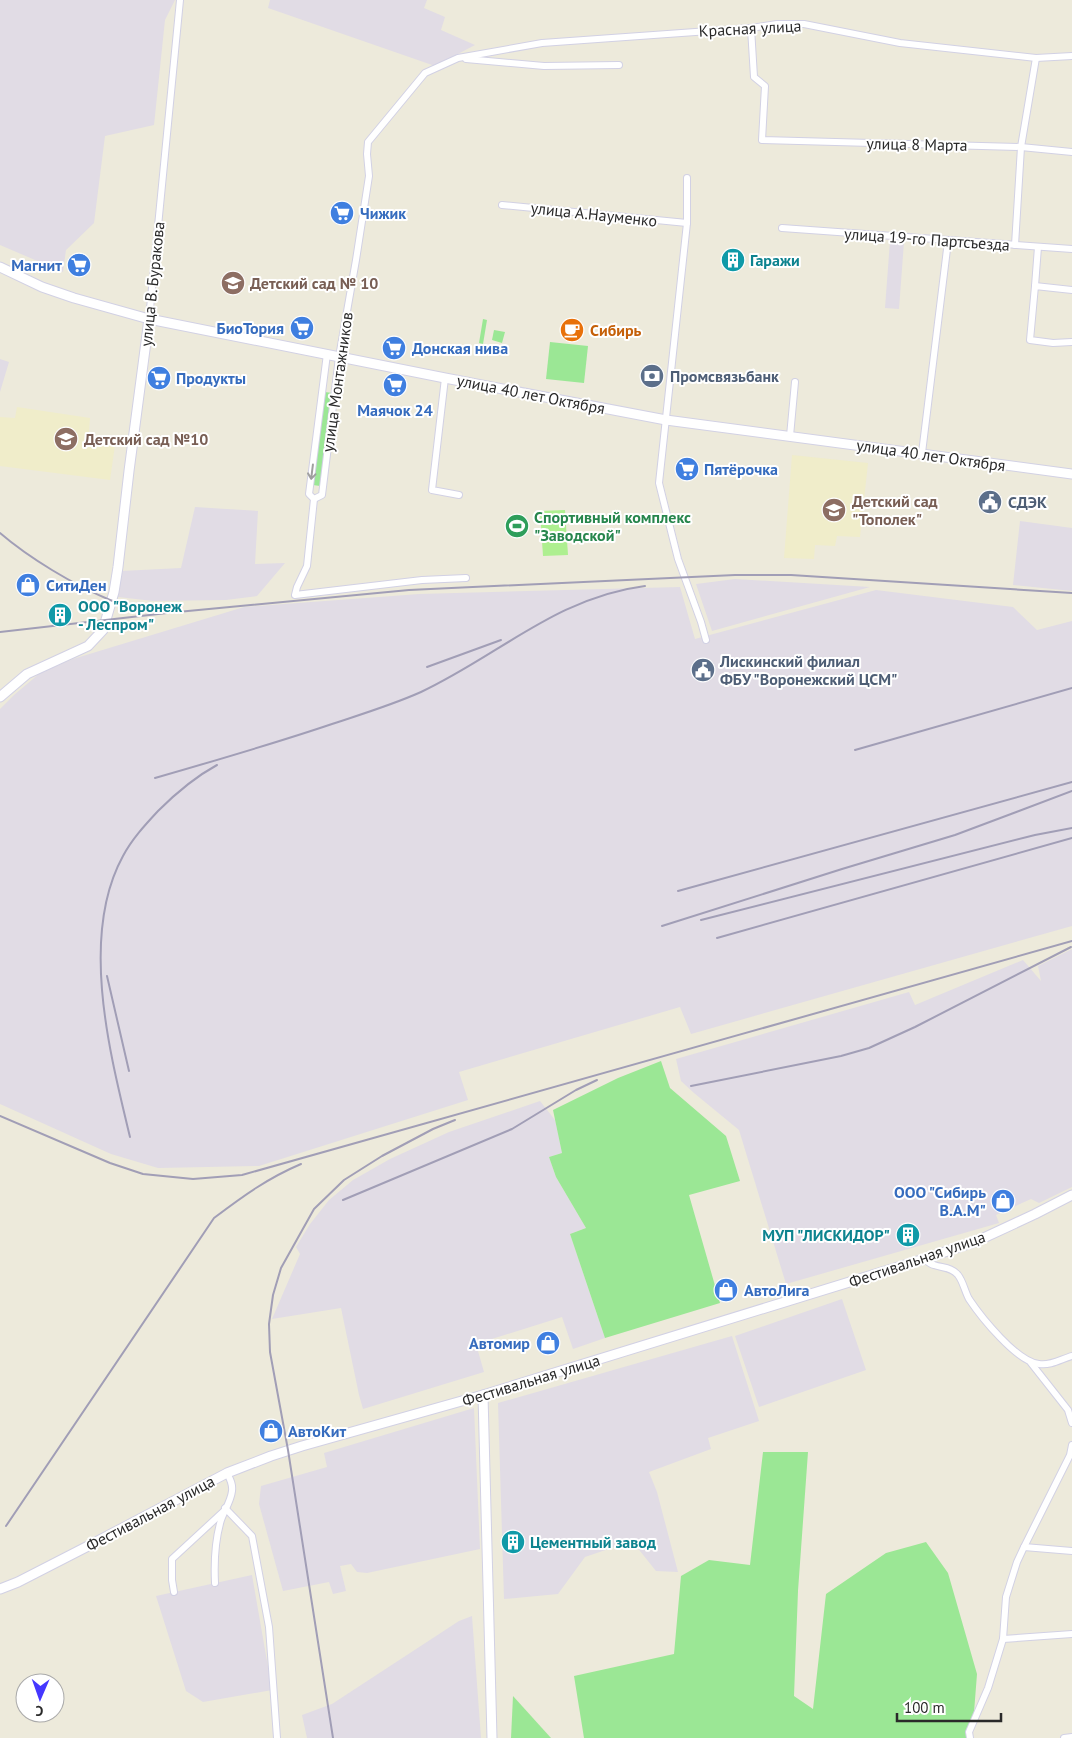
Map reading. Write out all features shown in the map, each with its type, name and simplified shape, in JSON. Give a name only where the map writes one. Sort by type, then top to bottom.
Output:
[{"type":"main road","name":"улица 40 лет Октября","points":[[0,267],[42,287],[149,319],[445,378],[666,420],[1072,474]]},
{"type":"main road","name":"улица В. Буракова","points":[[0,697],[27,674],[88,646],[103,630],[118,567],[149,319]]},
{"type":"main road","name":"Фестивальная улица","points":[[0,1589],[86,1547],[227,1473],[302,1446],[483,1395],[924,1259],[977,1241],[1072,1195]]},
{"type":"main road","points":[[483,1395],[492,1738]]},
{"type":"street","name":"улица В. Буракова","points":[[149,319],[180,0]]},
{"type":"street","name":"Красная улица","points":[[425,73],[458,58],[542,43],[751,28],[777,24],[804,24],[900,43],[1036,58],[1072,56]]},
{"type":"street","name":"улица 8 Марта","points":[[751,28],[754,77],[765,86],[762,140],[1021,147],[1072,152]]},
{"type":"street","name":"Красная улица","points":[[458,58],[544,66],[619,65]]},
{"type":"street","points":[[1015,245],[1021,147],[1036,58]]},
{"type":"street","name":"улица Монтажников","points":[[314,499],[322,495],[339,357],[369,176],[368,142],[425,73]]},
{"type":"street","points":[[687,178],[687,223],[660,483],[678,559],[706,640]]},
{"type":"street","name":"улица А.Науменко","points":[[502,205],[687,223]]},
{"type":"street","name":"улица 19-го Партсъезда","points":[[782,228],[1072,249]]},
{"type":"street","points":[[922,454],[948,241]]},
{"type":"street","points":[[1038,247],[1030,340],[1072,342]]},
{"type":"street","points":[[1036,286],[1072,290]]},
{"type":"street","name":"улица Монтажников","points":[[314,499],[309,494],[327,354]]},
{"type":"street","points":[[445,378],[432,490],[459,495]]},
{"type":"street","points":[[790,436],[795,382]]},
{"type":"street","name":"улица Монтажников","points":[[314,499],[307,566],[297,587],[296,595],[422,580],[466,578]]},
{"type":"street","points":[[924,1259],[932,1265],[947,1268],[959,1276],[970,1300],[983,1317],[1005,1342],[1031,1362],[1068,1410],[1072,1423]]},
{"type":"street","points":[[1031,1362],[1047,1364],[1072,1356]]},
{"type":"street","points":[[970,1738],[969,1732],[988,1688],[1003,1639],[1006,1597],[1017,1562],[1070,1455],[1072,1445]]},
{"type":"street","points":[[215,1583],[214,1567],[218,1531],[232,1492],[232,1481],[227,1473]]},
{"type":"street","points":[[174,1592],[172,1559],[225,1510]]},
{"type":"street","points":[[225,1510],[252,1536],[270,1627],[277,1738]]},
{"type":"street","points":[[1024,1547],[1069,1551]]},
{"type":"street","points":[[1003,1639],[1072,1634]]},
{"type":"street","points":[[1064,1738],[1072,1737]]},
{"type":"shaded area","points":[[0,0],[175,0],[165,20],[154,125],[105,136],[94,223],[66,250],[63,272],[0,245]]},
{"type":"shaded area","points":[[270,0],[427,0],[424,8],[445,17],[441,30],[475,45],[435,66],[268,8]]},
{"type":"shaded area","points":[[890,241],[904,242],[899,309],[885,308]]},
{"type":"shaded area","points":[[0,359],[9,362],[0,392]]},
{"type":"shaded area","points":[[17,407],[90,418],[88,444],[115,445],[110,480],[0,466],[0,417],[15,418]]},
{"type":"shaded area","points":[[792,455],[868,463],[860,537],[837,536],[835,546],[815,545],[814,559],[784,558]]},
{"type":"shaded area","points":[[195,507],[258,511],[255,564],[285,563],[257,596],[226,600],[153,601],[118,597],[121,571],[181,568]]},
{"type":"shaded area","points":[[1020,521],[1072,528],[1072,591],[1013,585]]},
{"type":"shaded area","points":[[735,579],[870,587],[712,631],[696,584]]},
{"type":"shaded area","points":[[680,587],[695,639],[876,590],[1013,607],[1037,630],[1072,621],[1072,926],[691,1034],[680,1007],[459,1072],[468,1100],[259,1166],[158,1168],[111,1154],[0,1104],[0,709],[40,673],[73,659],[244,607],[419,594]]},
{"type":"shaded area","points":[[1072,949],[1072,1187],[1039,1203],[1031,1199],[996,1215],[999,1223],[786,1284],[739,1130],[681,1081],[676,1059],[909,992],[915,1005],[1023,960],[1041,981],[1038,966]]},
{"type":"shaded area","points":[[540,1101],[555,1120],[558,1133],[562,1153],[549,1157],[556,1177],[586,1228],[570,1234],[605,1338],[573,1349],[562,1317],[476,1344],[484,1372],[363,1409],[341,1308],[272,1319],[300,1254],[296,1247],[310,1224],[329,1200],[353,1180],[390,1159],[449,1132]]},
{"type":"shaded area","points":[[842,1299],[866,1370],[759,1407],[735,1336]]},
{"type":"shaded area","points":[[732,1336],[759,1421],[708,1438],[711,1449],[649,1472],[657,1492],[678,1572],[656,1571],[632,1541],[585,1557],[558,1594],[504,1599],[498,1403]]},
{"type":"shaded area","points":[[474,1408],[480,1549],[367,1573],[357,1572],[351,1564],[340,1566],[346,1591],[333,1594],[329,1582],[283,1591],[259,1504],[261,1486],[327,1467],[324,1453]]},
{"type":"shaded area","points":[[252,1575],[272,1690],[203,1702],[186,1691],[156,1596]]},
{"type":"shaded area","points":[[472,1616],[481,1738],[307,1738],[302,1715],[332,1704],[459,1621]]},
{"type":"green space","points":[[483,319],[487,320],[483,344],[479,343]]},
{"type":"green space","points":[[494,330],[505,332],[502,343],[492,340]]},
{"type":"green space","points":[[550,342],[588,346],[584,383],[546,379]]},
{"type":"green space","points":[[325,392],[332,393],[320,486],[313,485]]},
{"type":"green space","points":[[565,510],[568,555],[543,556],[540,511]]},
{"type":"green space","points":[[661,1061],[670,1088],[726,1136],[740,1181],[689,1195],[720,1303],[605,1338],[570,1234],[586,1228],[556,1177],[549,1157],[562,1153],[553,1110],[618,1078]]},
{"type":"green space","points":[[763,1452],[808,1452],[798,1591],[794,1696],[813,1709],[826,1594],[886,1553],[926,1542],[948,1573],[977,1674],[972,1738],[584,1738],[574,1676],[674,1654],[681,1576],[709,1560],[750,1565]]},
{"type":"green space","points":[[513,1696],[551,1738],[511,1738]]},
{"type":"railway","points":[[0,533],[52,570],[96,594],[116,602],[159,612]]},
{"type":"railway","points":[[0,632],[167,613],[409,590],[735,575],[791,575],[1072,593]]},
{"type":"railway","points":[[155,778],[288,738],[399,701],[449,678],[556,615],[584,602],[613,592],[645,586]]},
{"type":"railway","points":[[427,667],[501,640]]},
{"type":"railway","points":[[855,750],[1072,688]]},
{"type":"railway","points":[[130,1137],[114,1069],[102,995],[101,958],[103,922],[110,888],[123,856],[144,827],[179,792],[217,765]]},
{"type":"railway","points":[[678,891],[1072,782]]},
{"type":"railway","points":[[662,926],[955,835],[1072,791]]},
{"type":"railway","points":[[701,920],[1035,835],[1072,828]]},
{"type":"railway","points":[[717,938],[1072,838]]},
{"type":"railway","points":[[0,1116],[110,1163],[143,1174],[193,1179],[242,1175],[1072,941]]},
{"type":"railway","points":[[691,1086],[841,1056],[869,1048],[915,1027],[1071,947]]},
{"type":"railway","points":[[107,976],[129,1071]]},
{"type":"railway","points":[[343,1200],[512,1129],[576,1090],[597,1080]]},
{"type":"railway","points":[[333,1738],[288,1450],[270,1352],[269,1324],[273,1295],[281,1268],[314,1209],[344,1180],[382,1156],[433,1129],[455,1120]]},
{"type":"railway","points":[[6,1526],[214,1218],[256,1188],[301,1164]]},
{"type":"place","name":"Чижик","points":[[342,213]]},
{"type":"place","name":"Гаражи","points":[[733,260]]},
{"type":"place","name":"Магнит","points":[[79,265]]},
{"type":"place","name":"Детский сад № 10","points":[[233,283]]},
{"type":"place","name":"БиоТория","points":[[302,328]]},
{"type":"place","name":"Сибирь","points":[[572,330]]},
{"type":"place","name":"Донская нива","points":[[394,348]]},
{"type":"place","name":"Промсвязьбанк","points":[[652,376]]},
{"type":"place","name":"Продукты","points":[[159,378]]},
{"type":"place","name":"Маячок 24","points":[[395,385]]},
{"type":"place","name":"Детский сад №10","points":[[66,439]]},
{"type":"place","name":"Пятёрочка","points":[[687,469]]},
{"type":"place","name":"СДЭК","points":[[990,502]]},
{"type":"place","name":"Детский сад \"Тополек\"","points":[[834,510]]},
{"type":"place","name":"Спортивный комплекс \"Заводской\"","points":[[517,526]]},
{"type":"place","name":"СитиДен","points":[[28,585]]},
{"type":"place","name":"ООО \"Воронеж - Леспром\"","points":[[60,615]]},
{"type":"place","name":"Лискинский филиал ФБУ \"Воронежский ЦСМ\"","points":[[703,670]]},
{"type":"place","name":"ООО \"Сибирь В.А.М\"","points":[[1003,1201]]},
{"type":"place","name":"МУП \"ЛИСКИДОР\"","points":[[908,1235]]},
{"type":"place","name":"АвтоЛига","points":[[726,1290]]},
{"type":"place","name":"Автомир","points":[[548,1343]]},
{"type":"place","name":"АвтоКит","points":[[271,1431]]},
{"type":"place","name":"Цементный завод","points":[[513,1542]]}]
